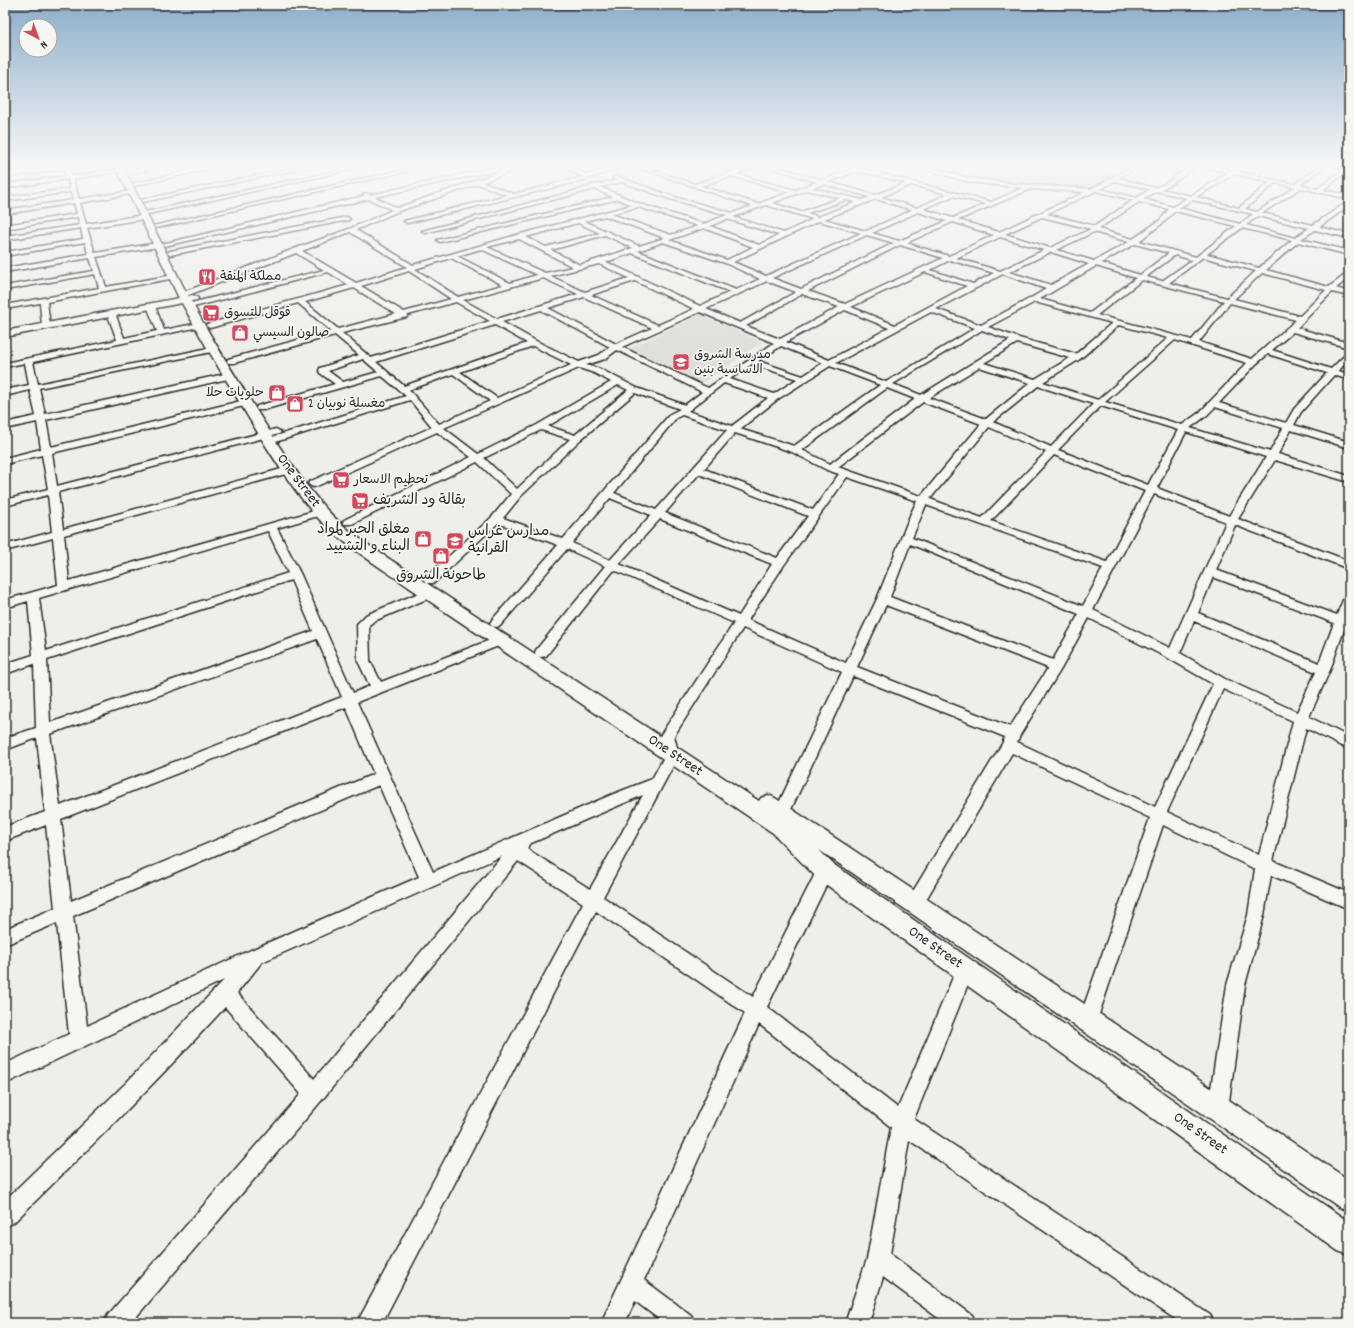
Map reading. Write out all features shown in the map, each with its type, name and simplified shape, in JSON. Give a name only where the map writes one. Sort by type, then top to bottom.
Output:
[{"type":"street","points":[[5,238],[64,229]]},
{"type":"street","points":[[84,229],[103,289]]},
{"type":"street","points":[[5,270],[93,256],[121,229]]},
{"type":"street","name":"One Street","points":[[152,229],[173,277],[190,299]]},
{"type":"street","name":"One Street","points":[[154,229],[204,326],[272,436],[289,470],[321,512],[336,526],[365,549],[425,584],[669,746],[782,813],[1349,1197]]},
{"type":"street","points":[[421,229],[461,253]]},
{"type":"street","points":[[425,231],[433,229]]},
{"type":"street","points":[[440,240],[486,229]]},
{"type":"street","points":[[5,365],[161,333],[204,326],[300,301],[547,229]]},
{"type":"street","points":[[597,229],[635,250],[735,292]]},
{"type":"street","points":[[641,229],[894,327]]},
{"type":"street","points":[[5,426],[230,368],[338,332],[542,276],[600,262],[695,229]]},
{"type":"street","points":[[712,229],[759,247]]},
{"type":"street","points":[[768,229],[786,235]]},
{"type":"street","points":[[727,262],[798,229]]},
{"type":"street","points":[[850,229],[1052,288]]},
{"type":"street","points":[[313,484],[496,401],[578,365],[602,357],[616,347],[872,229]]},
{"type":"street","points":[[740,326],[802,291],[932,229]]},
{"type":"street","points":[[981,229],[1142,278],[1301,319]]},
{"type":"street","points":[[5,834],[377,688],[499,632],[565,544],[673,416],[723,380],[753,362],[781,342],[845,307],[926,270],[1009,229]]},
{"type":"street","points":[[541,653],[611,566],[732,430],[775,397],[829,363],[973,286],[1049,249],[1095,229],[1174,253],[1199,257],[1260,271],[1349,294]]},
{"type":"street","points":[[795,450],[886,385],[981,328],[1034,300],[1052,288],[1135,242],[1151,229]]},
{"type":"street","points":[[1164,284],[1238,229]]},
{"type":"street","points":[[1253,229],[1349,253]]},
{"type":"street","points":[[1194,342],[1228,301],[1296,240],[1313,229]]},
{"type":"street","points":[[1319,229],[1349,236]]},
{"type":"street","points":[[190,299],[296,250],[351,230],[411,268],[456,300],[533,343],[578,365],[597,371],[634,390],[732,430],[795,450],[830,468],[846,472],[1111,567]]},
{"type":"street","points":[[546,250],[606,233]]},
{"type":"street","points":[[519,236],[579,267]]},
{"type":"street","points":[[5,254],[86,240]]},
{"type":"street","points":[[481,247],[659,328]]},
{"type":"street","points":[[296,250],[404,315]]},
{"type":"street","points":[[1092,315],[1174,253]]},
{"type":"street","points":[[451,256],[509,285]]},
{"type":"street","points":[[600,262],[638,278],[740,326],[829,363],[987,423],[1051,451],[1349,565]]},
{"type":"street","points":[[5,334],[190,299],[330,270]]},
{"type":"street","points":[[926,270],[973,286]]},
{"type":"street","points":[[5,288],[97,272]]},
{"type":"street","points":[[915,903],[1011,739],[1056,666],[1111,567],[1150,489],[1183,429],[1214,404],[1253,362],[1292,329],[1331,289],[1349,274]]},
{"type":"street","points":[[5,307],[173,277]]},
{"type":"street","points":[[341,385],[323,370],[368,359],[496,322],[638,278]]},
{"type":"street","points":[[43,300],[46,326]]},
{"type":"street","points":[[1034,300],[1194,342],[1253,362]]},
{"type":"street","points":[[300,301],[412,396],[438,428],[478,458],[517,494]]},
{"type":"street","points":[[150,306],[161,333]]},
{"type":"street","points":[[541,307],[616,347],[708,391]]},
{"type":"street","points":[[930,309],[1016,340],[1077,357]]},
{"type":"street","points":[[111,314],[121,341]]},
{"type":"street","points":[[782,813],[848,669],[883,598],[923,500],[987,423],[1037,382],[1077,357],[1118,322]]},
{"type":"street","name":"One Street","points":[[204,326],[213,349],[230,368]]},
{"type":"street","points":[[1292,329],[1349,346]]},
{"type":"street","points":[[985,521],[1099,403],[1174,337]]},
{"type":"street","points":[[830,468],[922,398],[1016,340]]},
{"type":"street","points":[[403,389],[455,372],[533,343]]},
{"type":"street","points":[[5,393],[213,349]]},
{"type":"street","points":[[1267,351],[1349,377]]},
{"type":"street","points":[[1173,655],[1192,615],[1232,520],[1272,456],[1297,412],[1332,372],[1349,356]]},
{"type":"street","points":[[28,360],[53,491],[64,586]]},
{"type":"street","points":[[753,362],[804,379]]},
{"type":"street","points":[[979,364],[1099,403],[1349,480]]},
{"type":"street","points":[[5,461],[253,406],[341,385],[384,372]]},
{"type":"street","points":[[455,372],[496,401]]},
{"type":"street","points":[[723,380],[775,397]]},
{"type":"street","points":[[348,522],[540,427],[617,382]]},
{"type":"street","points":[[377,688],[364,661],[363,624],[370,618],[425,584],[496,519],[517,494],[577,438],[634,390]]},
{"type":"street","points":[[5,504],[272,436],[412,396]]},
{"type":"street","points":[[1214,404],[1349,445]]},
{"type":"street","points":[[540,427],[577,438]]},
{"type":"street","name":"One Street","points":[[272,436],[348,522],[425,584]]},
{"type":"street","points":[[5,548],[289,470]]},
{"type":"street","points":[[697,470],[814,514]]},
{"type":"street","points":[[369,1323],[656,784],[669,746],[740,621],[814,514],[846,472]]},
{"type":"street","points":[[608,494],[780,563]]},
{"type":"street","points":[[5,604],[321,512]]},
{"type":"street","points":[[496,519],[565,544],[611,566],[1011,739],[1158,816],[1264,865],[1349,901]]},
{"type":"street","points":[[272,526],[384,776],[429,882]]},
{"type":"street","points":[[906,539],[1086,612],[1173,655],[1220,682],[1301,719],[1349,744]]},
{"type":"street","points":[[1209,572],[1345,622]]},
{"type":"street","points":[[5,669],[295,575]]},
{"type":"street","points":[[33,596],[40,658],[43,730],[79,1038]]},
{"type":"street","points":[[883,598],[1056,666]]},
{"type":"street","points":[[1218,1108],[1236,984],[1256,915],[1264,865],[1301,719],[1345,622],[1349,598]]},
{"type":"street","points":[[1192,615],[1323,670]]},
{"type":"street","name":"One Street","points":[[499,632],[541,653],[781,827],[825,871],[1349,1240]]},
{"type":"street","points":[[5,744],[320,634]]},
{"type":"street","points":[[1088,1020],[1158,816],[1220,682]]},
{"type":"street","points":[[5,937],[384,776]]},
{"type":"street","points":[[8,1074],[79,1038],[257,956],[429,882],[521,846],[616,800],[656,784]]},
{"type":"street","points":[[521,846],[593,900],[756,1010],[902,1123],[1202,1323]]},
{"type":"street","points":[[116,1323],[314,1094],[521,846]]},
{"type":"street","points":[[613,1323],[756,1010],[825,871]]},
{"type":"street","points":[[5,1215],[142,1082],[225,994],[257,956]]},
{"type":"street","points":[[857,1323],[878,1259],[902,1123],[964,969]]},
{"type":"street","points":[[225,994],[314,1094]]},
{"type":"street","points":[[878,1259],[964,1323]]},
{"type":"street","points":[[631,1284],[683,1323]]},
{"type":"shaded area","points":[[700,314],[762,342],[701,384],[629,349]]},
{"type":"place","name":"مملكة المنقة","points":[[207,277]]},
{"type":"place","name":"قوقل للتسوق","points":[[211,313]]},
{"type":"place","name":"صالون السيسي","points":[[240,333]]},
{"type":"place","name":"مدرسة الشروق الاساسية بنين","points":[[681,362]]},
{"type":"place","name":"حلويات حلا","points":[[277,393]]},
{"type":"place","name":"مغسلة نوبيان 2","points":[[295,404]]},
{"type":"place","name":"تحطيم الاسعار","points":[[341,480]]},
{"type":"place","name":"بقالة ود الشريف","points":[[360,501]]},
{"type":"place","name":"مغلق الحبر لمواد البناء و التشييد","points":[[423,539]]},
{"type":"place","name":"مدارس غراس القرانية","points":[[455,541]]},
{"type":"place","name":"طاحونة الشروق","points":[[441,556]]}]
